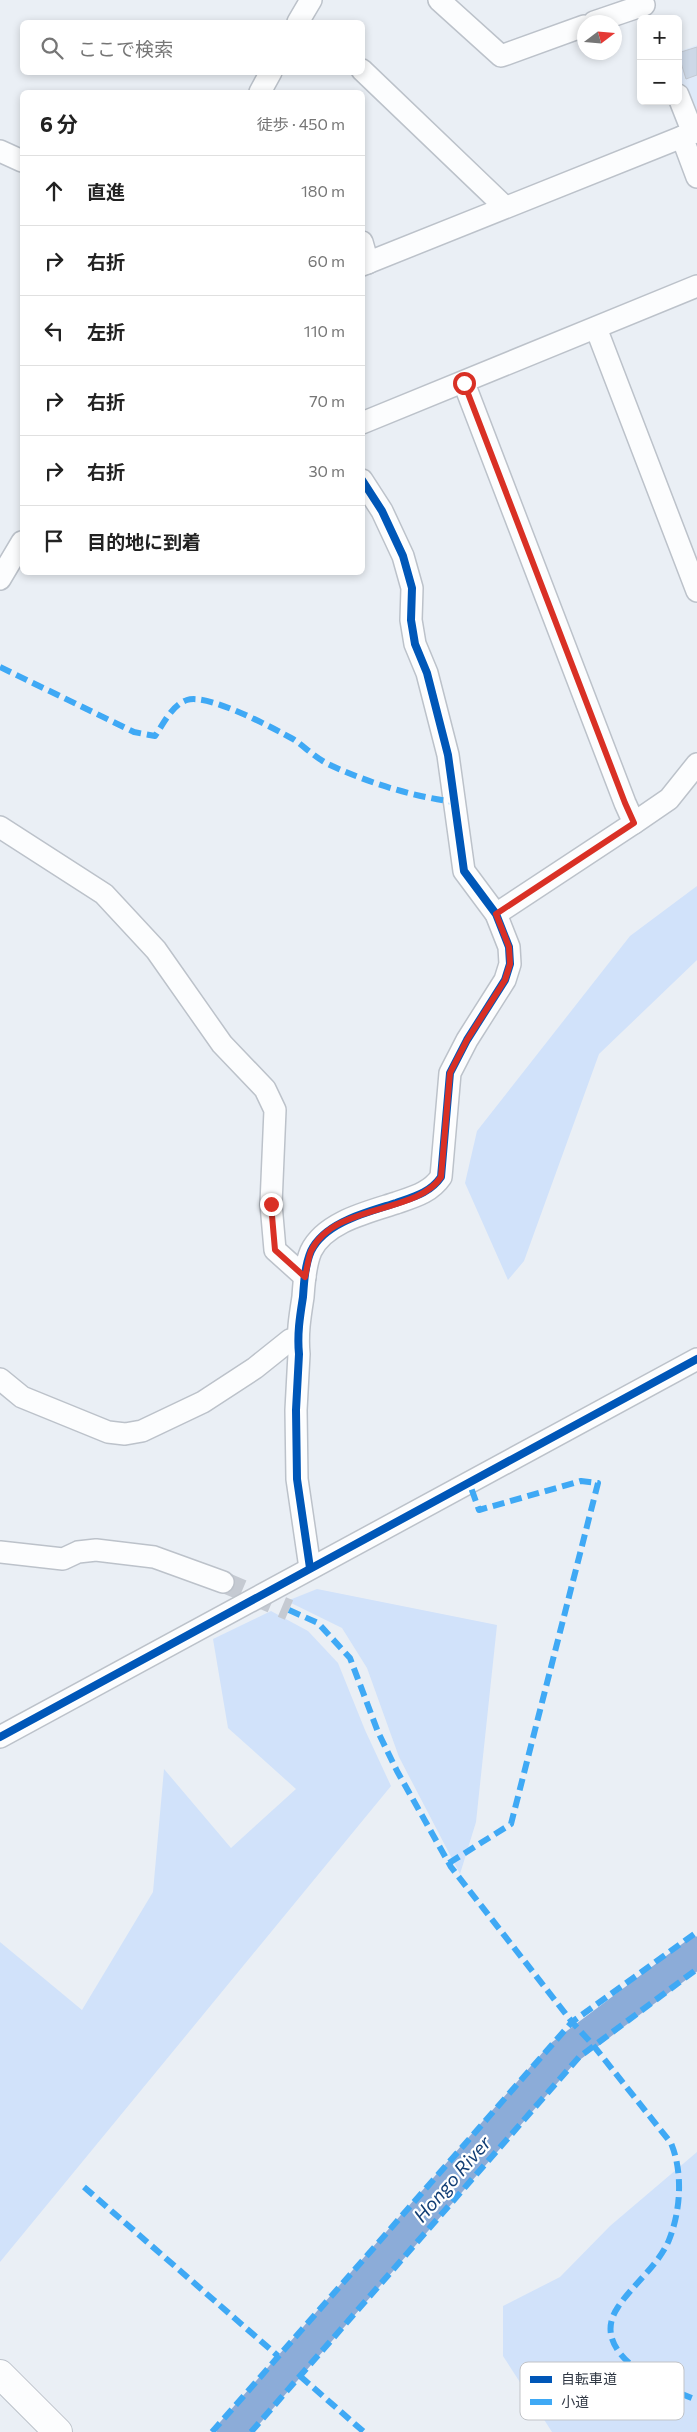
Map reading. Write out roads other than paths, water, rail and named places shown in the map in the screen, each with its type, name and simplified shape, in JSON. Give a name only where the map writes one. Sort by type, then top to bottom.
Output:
[{"type":"main road","points":[[0,2374],[58,2432]]},
{"type":"street","points":[[439,0],[501,56],[577,29]]},
{"type":"street","points":[[620,15],[645,8]]},
{"type":"street","points":[[365,73],[505,207]]},
{"type":"street","points":[[261,90],[268,75]]},
{"type":"street","points":[[681,105],[691,134],[697,177]]},
{"type":"street","points":[[365,264],[691,134]]},
{"type":"street","points":[[0,151],[20,160]]},
{"type":"street","points":[[365,422],[464,383],[697,286]]},
{"type":"street","points":[[596,328],[697,591]]},
{"type":"street","points":[[464,383],[634,823]]},
{"type":"street","points":[[310,1568],[297,1479],[296,1410],[298,1338],[305,1277],[311,1252],[317,1242],[344,1221],[421,1194],[435,1186],[441,1177],[450,1073],[467,1040],[505,980],[510,964],[509,947],[496,914],[464,871],[448,755],[427,673],[415,644],[411,620],[412,588],[403,556],[386,520],[365,485]]},
{"type":"street","points":[[0,579],[20,545]]},
{"type":"street","points":[[496,914],[669,799],[697,764]]},
{"type":"street","points":[[0,827],[104,894],[156,950],[222,1044],[265,1089],[275,1110],[271,1204],[275,1250],[305,1277]]},
{"type":"street","points":[[0,1379],[22,1397],[108,1432],[124,1434],[142,1431],[203,1402],[255,1368],[290,1340],[298,1338]]},
{"type":"street","points":[[0,1737],[697,1359]]},
{"type":"street","points":[[0,1552],[63,1559],[78,1552],[96,1550],[154,1557],[223,1582]]},
{"type":"waterway","name":"Hongo River","points":[[232,2432],[562,2054],[697,1952]]},
{"type":"tunnel","points":[[223,1582],[289,1610]]}]
